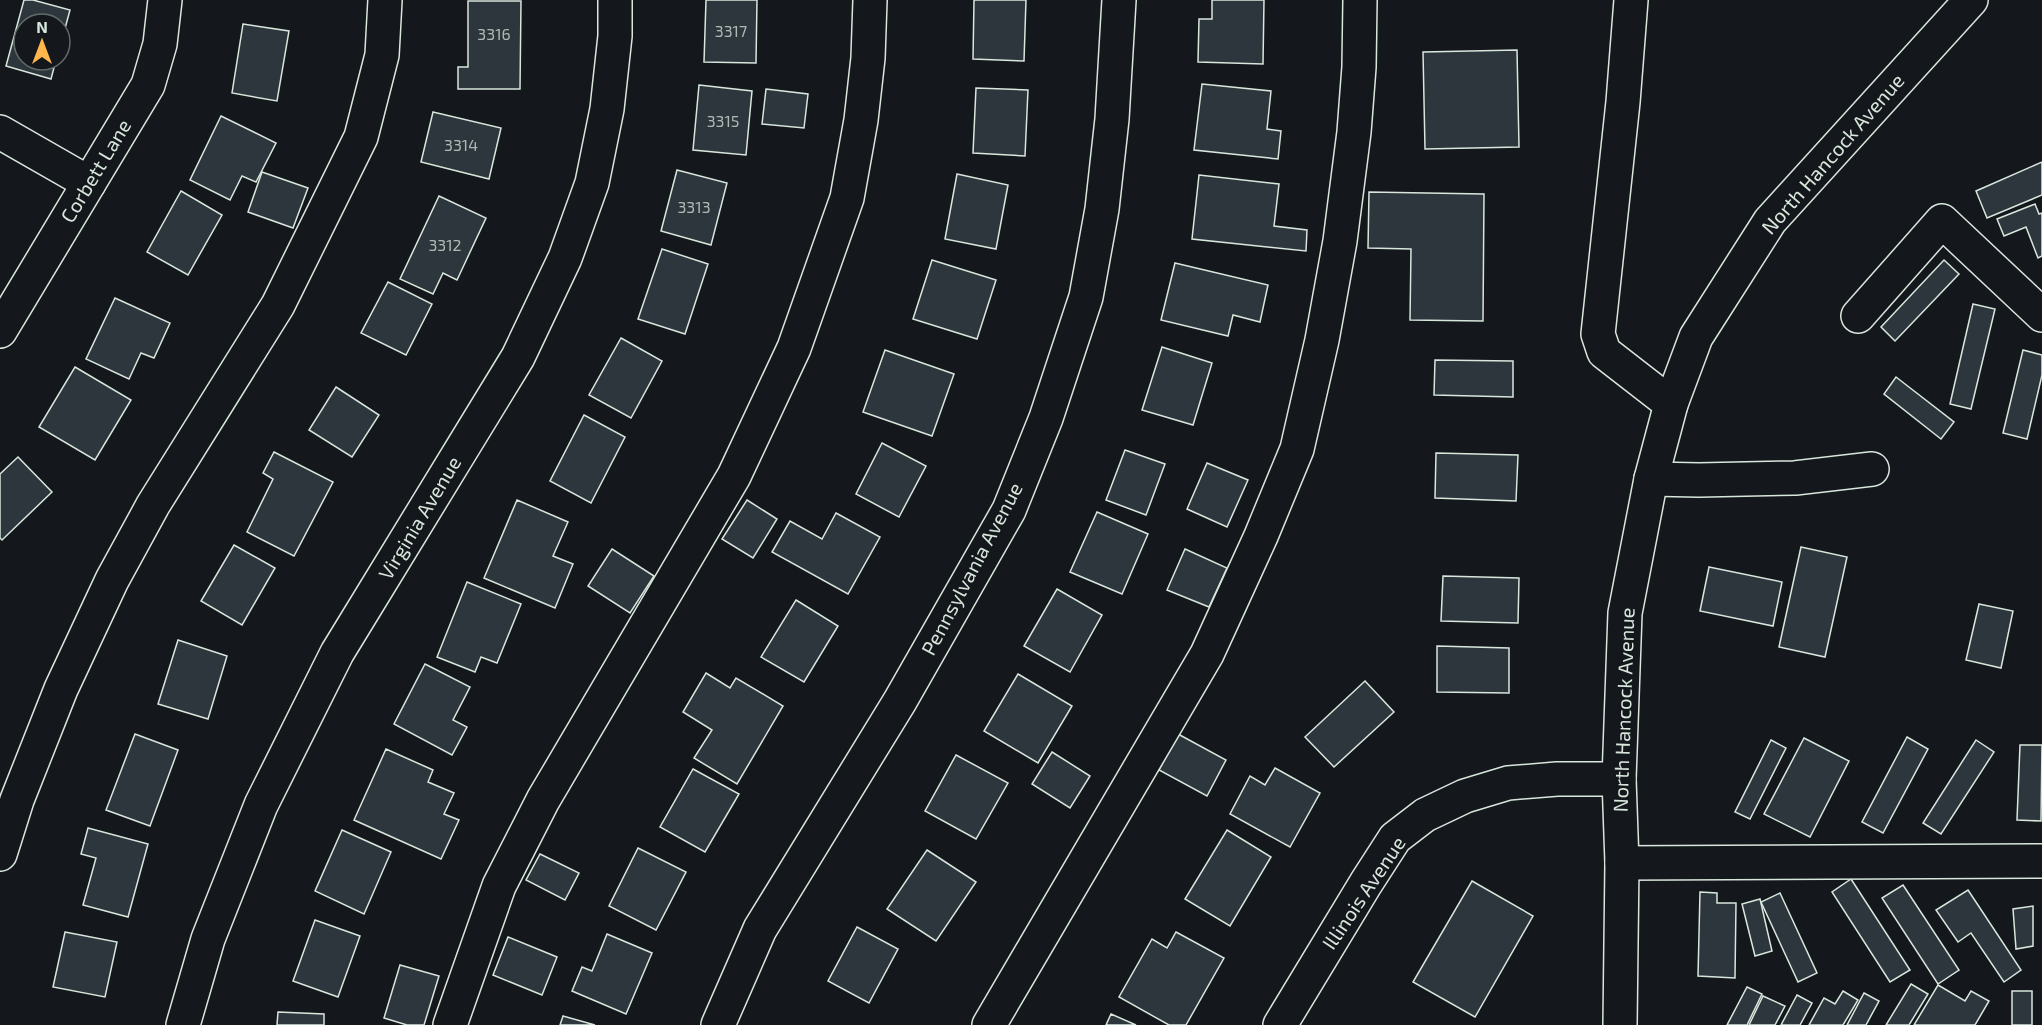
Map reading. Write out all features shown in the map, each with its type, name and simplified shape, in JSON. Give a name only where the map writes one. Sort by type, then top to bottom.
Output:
[{"type":"street","name":"Corbett Lane","points":[[0,331],[148,85],[160,44],[165,0]]},
{"type":"street","points":[[0,854],[17,800],[61,689],[112,580],[153,505],[278,305],[361,137],[382,55],[385,0]]},
{"type":"street","name":"Virginia Avenue","points":[[183,1025],[208,939],[261,805],[338,653],[518,357],[565,258],[592,183],[607,109],[615,36],[615,0]]},
{"type":"street","points":[[450,1025],[504,876],[543,800],[734,476],[794,348],[847,198],[868,58],[870,0]]},
{"type":"street","name":"Pennsylvania Avenue","points":[[718,1025],[760,928],[900,701],[1009,510],[1046,418],[1086,297],[1102,209],[1112,119],[1119,0]]},
{"type":"street","points":[[989,1025],[1207,654],[1261,536],[1297,449],[1322,340],[1340,241],[1356,100],[1360,0]]},
{"type":"street","points":[[1631,0],[1623,102],[1598,334],[1604,352],[1671,404]]},
{"type":"street","name":"North Hancock Avenue","points":[[1620,1025],[1622,863],[1619,779],[1625,613],[1651,479],[1671,404],[1696,337],[1770,221],[1971,0]]},
{"type":"street","points":[[0,132],[89,183]]},
{"type":"street","points":[[1858,316],[1942,221],[2042,315]]},
{"type":"street","points":[[1651,479],[1795,478],[1872,468]]},
{"type":"street","name":"Illinois Avenue","points":[[1280,1025],[1365,883],[1395,838],[1425,815],[1465,796],[1508,783],[1557,779],[1619,779]]},
{"type":"street","points":[[1622,863],[2042,861]]},
{"type":"building","points":[[24,0],[33,0],[70,10],[69,12],[21,12]]},
{"type":"building","points":[[706,0],[757,0],[756,63],[704,62]]},
{"type":"building","points":[[974,0],[1026,0],[1024,61],[973,59]]},
{"type":"building","points":[[1212,0],[1264,0],[1263,64],[1198,62],[1199,19],[1212,19]]},
{"type":"building","points":[[468,1],[521,1],[520,89],[458,89],[458,67],[468,67]]},
{"type":"building","points":[[243,24],[289,31],[277,101],[232,93]]},
{"type":"building","points":[[12,44],[12,68],[6,66]]},
{"type":"building","points":[[1517,50],[1519,147],[1425,149],[1423,52]]},
{"type":"building","points":[[27,72],[53,72],[51,79]]},
{"type":"building","points":[[1202,84],[1271,91],[1267,129],[1281,131],[1278,159],[1194,150]]},
{"type":"building","points":[[699,85],[752,91],[746,155],[693,150]]},
{"type":"building","points":[[976,88],[1028,90],[1025,156],[973,153]]},
{"type":"building","points":[[766,89],[808,94],[804,128],[762,124]]},
{"type":"building","points":[[433,112],[501,128],[489,179],[421,162]]},
{"type":"building","points":[[221,116],[276,143],[256,182],[242,176],[230,200],[190,180]]},
{"type":"building","points":[[2042,162],[2042,195],[1987,218],[1976,191]]},
{"type":"building","points":[[677,170],[727,183],[711,245],[661,231]]},
{"type":"building","points":[[262,172],[308,188],[293,228],[248,212]]},
{"type":"building","points":[[957,174],[1008,185],[996,249],[945,239]]},
{"type":"building","points":[[1199,175],[1279,184],[1274,226],[1307,230],[1306,251],[1192,239]]},
{"type":"building","points":[[181,191],[222,215],[188,275],[147,252]]},
{"type":"building","points":[[1369,192],[1484,194],[1483,321],[1410,320],[1411,249],[1368,248]]},
{"type":"building","points":[[439,196],[486,218],[457,280],[443,273],[433,294],[400,279]]},
{"type":"building","points":[[2035,204],[2039,214],[2042,213],[2042,256],[2038,258],[2026,227],[2004,236],[1997,219]]},
{"type":"building","points":[[662,249],[708,264],[685,334],[638,319]]},
{"type":"building","points":[[932,260],[996,280],[977,339],[913,319]]},
{"type":"building","points":[[1944,260],[1959,274],[1895,341],[1881,327]]},
{"type":"building","points":[[1175,263],[1268,285],[1260,322],[1233,315],[1228,336],[1161,320]]},
{"type":"building","points":[[388,282],[432,304],[406,355],[361,333]]},
{"type":"building","points":[[115,298],[170,323],[154,358],[141,353],[129,379],[86,359]]},
{"type":"building","points":[[1973,304],[1995,309],[1971,409],[1950,404]]},
{"type":"building","points":[[621,338],[662,361],[631,418],[589,395]]},
{"type":"building","points":[[1162,347],[1212,363],[1193,425],[1142,410]]},
{"type":"building","points":[[885,350],[954,374],[932,436],[863,412]]},
{"type":"building","points":[[2023,350],[2042,355],[2042,375],[2027,439],[2003,433]]},
{"type":"building","points":[[1435,360],[1513,361],[1513,397],[1434,395]]},
{"type":"building","points":[[75,367],[131,400],[95,460],[39,427]]},
{"type":"building","points":[[1896,377],[1954,422],[1941,439],[1884,394]]},
{"type":"building","points":[[336,387],[379,415],[352,457],[309,430]]},
{"type":"building","points":[[584,415],[625,437],[591,503],[550,481]]},
{"type":"building","points":[[882,443],[926,466],[899,517],[856,494]]},
{"type":"building","points":[[1125,450],[1165,464],[1146,515],[1106,500]]},
{"type":"building","points":[[274,452],[333,482],[294,556],[247,532],[273,479],[263,473]]},
{"type":"building","points":[[1436,453],[1518,455],[1516,501],[1435,498]]},
{"type":"building","points":[[18,457],[52,492],[2,540],[0,538],[0,474]]},
{"type":"building","points":[[1207,463],[1248,480],[1227,527],[1187,509]]},
{"type":"building","points":[[517,500],[568,522],[553,556],[573,564],[555,608],[484,578]]},
{"type":"building","points":[[747,500],[777,519],[753,558],[722,539]]},
{"type":"building","points":[[1097,512],[1148,534],[1122,594],[1070,572]]},
{"type":"building","points":[[836,513],[880,537],[848,594],[772,552],[790,521],[822,539]]},
{"type":"building","points":[[234,545],[275,568],[242,625],[201,601]]},
{"type":"building","points":[[1801,547],[1847,557],[1825,657],[1779,647]]},
{"type":"building","points":[[612,549],[654,576],[630,613],[588,586]]},
{"type":"building","points":[[1185,549],[1227,568],[1209,607],[1167,590]]},
{"type":"building","points":[[1709,567],[1782,582],[1773,626],[1700,611]]},
{"type":"building","points":[[1443,576],[1519,578],[1518,623],[1441,621]]},
{"type":"building","points":[[467,582],[521,604],[497,663],[481,657],[475,672],[437,657]]},
{"type":"building","points":[[1057,589],[1102,615],[1070,672],[1024,646]]},
{"type":"building","points":[[796,600],[838,626],[804,682],[761,657]]},
{"type":"building","points":[[1979,604],[2013,611],[2001,668],[1966,660]]},
{"type":"building","points":[[178,640],[227,656],[208,719],[158,704]]},
{"type":"building","points":[[1437,646],[1509,648],[1509,693],[1437,692]]},
{"type":"building","points":[[425,664],[470,687],[453,720],[467,727],[452,755],[394,724]]},
{"type":"building","points":[[706,673],[730,688],[736,678],[783,706],[737,784],[694,758],[712,730],[683,712]]},
{"type":"building","points":[[1018,674],[1072,706],[1038,763],[984,731]]},
{"type":"building","points":[[1365,681],[1394,712],[1334,767],[1305,737]]},
{"type":"building","points":[[135,734],[178,750],[150,826],[106,810]]},
{"type":"building","points":[[1178,734],[1226,760],[1207,796],[1159,770]]},
{"type":"building","points":[[1907,737],[1928,749],[1883,833],[1862,822]]},
{"type":"building","points":[[1804,738],[1849,761],[1810,837],[1764,814]]},
{"type":"building","points":[[1771,740],[1786,748],[1750,819],[1735,812]]},
{"type":"building","points":[[1976,740],[1994,752],[1941,834],[1923,823]]},
{"type":"building","points":[[2020,745],[2042,745],[2041,821],[2017,820]]},
{"type":"building","points":[[386,749],[433,770],[428,782],[454,793],[444,814],[459,820],[441,859],[354,820]]},
{"type":"building","points":[[1052,752],[1090,776],[1070,808],[1032,784]]},
{"type":"building","points":[[956,755],[1008,783],[976,839],[925,811]]},
{"type":"building","points":[[1275,768],[1320,793],[1290,847],[1230,814],[1250,776],[1265,785]]},
{"type":"building","points":[[693,769],[739,794],[705,852],[660,827]]},
{"type":"building","points":[[88,828],[148,844],[128,917],[83,905],[96,858],[81,854]]},
{"type":"building","points":[[342,830],[391,852],[364,914],[315,891]]},
{"type":"building","points":[[1227,830],[1271,857],[1230,926],[1185,899]]},
{"type":"building","points":[[638,848],[686,872],[656,930],[609,906]]},
{"type":"building","points":[[927,850],[976,882],[936,941],[887,909]]},
{"type":"building","points":[[540,854],[579,873],[565,900],[526,880]]},
{"type":"building","points":[[1851,879],[1910,970],[1890,982],[1832,892]]},
{"type":"building","points":[[1472,881],[1533,916],[1475,1017],[1413,982]]},
{"type":"building","points":[[1903,885],[1959,970],[1938,984],[1882,898]]},
{"type":"building","points":[[1968,890],[2021,970],[2004,982],[1971,933],[1958,942],[1936,910]]},
{"type":"building","points":[[1700,892],[1717,893],[1717,903],[1736,903],[1735,978],[1698,976]]},
{"type":"building","points":[[1780,893],[1817,973],[1798,982],[1761,902]]},
{"type":"building","points":[[1760,899],[1772,951],[1755,956],[1742,904]]},
{"type":"building","points":[[2033,906],[2033,946],[2016,949],[2013,909]]},
{"type":"building","points":[[315,920],[360,936],[338,997],[293,981]]},
{"type":"building","points":[[857,927],[898,949],[869,1003],[828,981]]},
{"type":"building","points":[[65,932],[117,942],[105,997],[53,987]]},
{"type":"building","points":[[1176,932],[1224,958],[1186,1025],[1169,1025],[1119,997],[1152,939],[1167,948]]},
{"type":"building","points":[[607,934],[652,953],[626,1014],[572,991],[582,967],[592,971]]},
{"type":"building","points":[[508,937],[557,957],[542,995],[493,975]]},
{"type":"building","points":[[400,965],[439,976],[424,1025],[407,1025],[384,1018]]},
{"type":"building","points":[[1911,984],[1928,994],[1909,1025],[1886,1025]]},
{"type":"building","points":[[1938,985],[1965,1001],[1971,991],[1989,1001],[1975,1025],[1914,1025]]},
{"type":"building","points":[[1747,987],[1762,994],[1747,1025],[1727,1025]]},
{"type":"building","points":[[1843,991],[1858,1000],[1843,1025],[1809,1025],[1824,998],[1835,1004]]},
{"type":"building","points":[[2012,991],[2032,991],[2032,1025],[2012,1025]]},
{"type":"building","points":[[1864,993],[1879,1001],[1866,1025],[1847,1025]]},
{"type":"building","points":[[1797,995],[1812,1003],[1800,1025],[1781,1025]]},
{"type":"building","points":[[1763,996],[1785,1006],[1775,1025],[1749,1025]]},
{"type":"building","points":[[278,1012],[324,1014],[324,1025],[277,1025]]},
{"type":"building","points":[[1111,1014],[1136,1025],[1106,1025]]},
{"type":"building","points":[[563,1016],[595,1025],[560,1025]]}]
